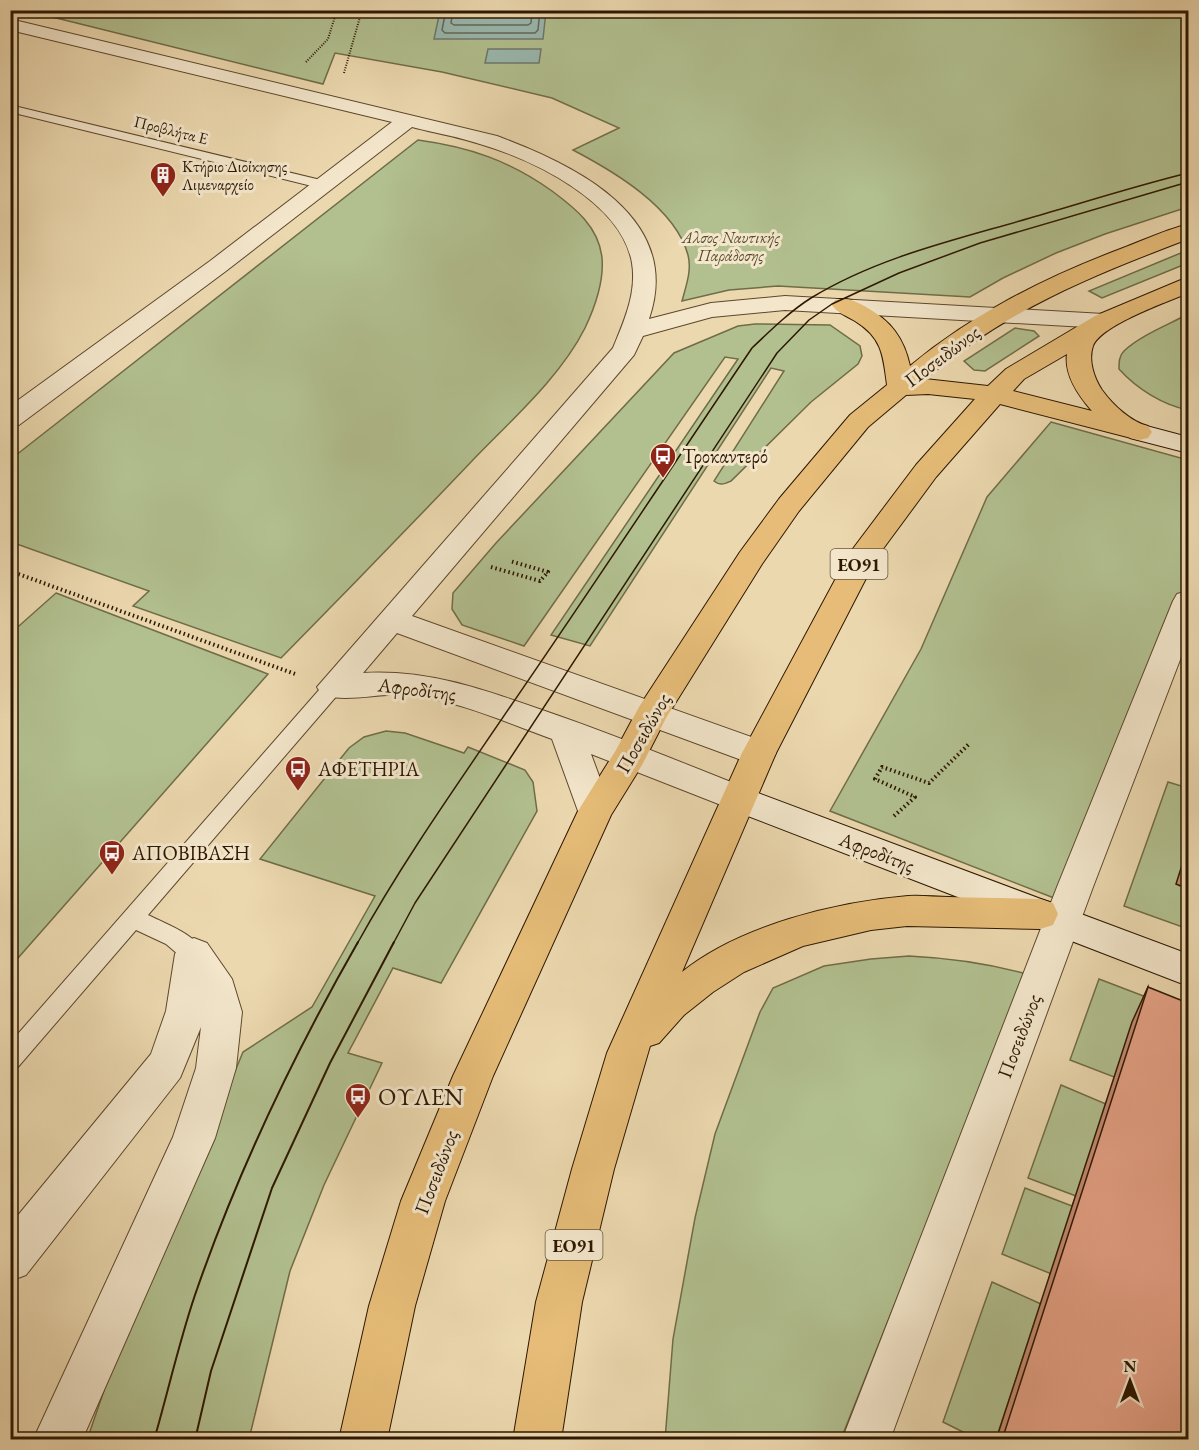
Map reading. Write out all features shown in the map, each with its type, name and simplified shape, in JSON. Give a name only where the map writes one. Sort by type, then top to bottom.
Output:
[{"type":"highway","name":"Ποσειδώνος","points":[[363,1440],[392,1306],[423,1202],[473,1076],[595,811],[630,756],[651,715],[750,559],[789,505],[859,421],[951,344],[1001,313],[1076,274],[1188,231]]},
{"type":"highway","name":"ΕΟ91","points":[[537,1440],[559,1302],[593,1169],[627,1053],[759,753],[864,554],[926,471],[992,396],[1016,374],[1104,321],[1188,284]]},
{"type":"highway","points":[[844,305],[877,323],[884,330],[893,347],[900,387],[925,386],[992,396],[1139,432]]},
{"type":"highway","points":[[1104,321],[1086,337],[1080,346],[1078,358],[1080,370],[1104,409],[1119,422],[1139,432]]},
{"type":"highway","points":[[627,1053],[656,1017],[689,987],[762,944],[809,927],[908,911],[1051,918]]},
{"type":"street","points":[[10,24],[490,140],[529,154],[564,171],[594,190],[634,237],[644,263],[644,293],[625,350],[333,687]]},
{"type":"street","points":[[10,419],[408,120]]},
{"type":"street","points":[[633,331],[711,310],[784,303],[1001,313],[1104,321]]},
{"type":"street","points":[[1139,432],[1188,445]]},
{"type":"street","name":"Ποσειδώνος","points":[[866,1440],[1051,918],[1188,601]]},
{"type":"street","points":[[392,620],[759,753]]},
{"type":"street","name":"Αφροδίτης","points":[[333,687],[385,683],[435,687],[469,696],[566,731],[1188,970]]},
{"type":"street","points":[[566,731],[595,811]]},
{"type":"street","points":[[10,1260],[166,1066],[179,1037],[188,1008],[194,954]]},
{"type":"street","points":[[57,1440],[194,1138],[216,1068],[222,1012],[213,979],[194,954]]},
{"type":"lane","name":"Προβλήτα E","points":[[10,108],[324,185]]},
{"type":"lane","points":[[10,1060],[333,687]]},
{"type":"lane","points":[[133,918],[174,938],[194,954]]},
{"type":"path","points":[[302,66],[328,39],[337,10]]},
{"type":"path","points":[[339,81],[348,63],[349,50],[362,10]]},
{"type":"path","points":[[486,573],[492,566],[540,581],[548,572],[510,561]]},
{"type":"path","points":[[10,571],[333,687]]},
{"type":"path","points":[[891,819],[915,797],[875,779],[882,767],[929,783],[969,744]]},
{"type":"green space","name":"Αλσος Ναυτικής Παράδοσης","points":[[28,11],[1188,11],[1188,207],[1105,234],[1056,253],[1003,278],[970,297],[778,286],[729,290],[682,301],[688,278],[689,261],[681,238],[670,221],[641,192],[573,150],[619,128],[552,98],[442,72],[335,53],[323,84]]},
{"type":"green space","points":[[418,140],[472,151],[489,157],[521,171],[569,204],[591,228],[600,247],[602,276],[598,294],[585,328],[548,382],[281,658],[133,606],[149,591],[11,542],[11,459]]},
{"type":"green space","points":[[1188,250],[1188,263],[1102,298],[1089,291]]},
{"type":"green space","points":[[1188,314],[1188,410],[1151,395],[1119,369],[1119,362],[1121,355],[1130,346],[1146,335]]},
{"type":"green space","points":[[755,324],[830,325],[860,346],[862,356],[858,364],[811,402],[731,481],[718,484],[714,481],[784,371],[771,368],[590,646],[551,635],[738,359],[725,357],[524,646],[462,625],[452,609],[453,593],[496,543],[674,353],[738,326]]},
{"type":"green space","points":[[1015,328],[1034,331],[1039,336],[985,371],[974,370],[964,361]]},
{"type":"green space","points":[[1051,422],[1188,460],[1188,579],[1054,898],[830,811],[921,649],[987,497]]},
{"type":"green space","points":[[56,593],[268,674],[11,966],[11,633]]},
{"type":"green space","points":[[386,731],[405,733],[464,753],[468,747],[525,770],[533,782],[537,811],[441,983],[393,968],[348,1053],[382,1063],[324,1185],[290,1271],[249,1439],[87,1440],[111,1370],[243,1052],[312,1007],[375,896],[260,859],[349,748],[364,737]]},
{"type":"green space","points":[[1168,782],[1188,788],[1188,929],[1124,906]]},
{"type":"green space","points":[[909,956],[968,962],[1026,974],[841,1439],[665,1440],[673,1339],[695,1218],[715,1134],[760,1012],[773,988],[824,966]]},
{"type":"green space","points":[[1099,979],[1188,1013],[1114,1077],[1070,1060]]},
{"type":"green space","points":[[1061,1085],[1106,1104],[1188,1329],[1002,1254],[1025,1188],[1072,1206],[1076,1196],[1028,1178]]},
{"type":"green space","points":[[992,1282],[1041,1304],[996,1439],[977,1439],[943,1422]]},
{"type":"water","points":[[440,11],[546,11],[543,39],[434,39]]},
{"type":"water","points":[[488,49],[541,49],[539,63],[485,63]]},
{"type":"building","points":[[1148,987],[1188,1003],[1188,1440],[1002,1440]]},
{"type":"tram line","points":[[357,944],[431,824],[752,348],[773,328],[811,298],[890,260],[945,242],[1188,173]]},
{"type":"tram line","points":[[393,944],[415,903],[777,353],[809,320],[832,304],[899,273],[980,243],[1188,182]]},
{"type":"tram line","points":[[154,1440],[189,1313],[229,1204],[289,1071],[358,942]]},
{"type":"tram line","points":[[195,1440],[211,1371],[272,1188],[330,1063],[394,942]]},
{"type":"place","name":"Κτήριο Διοίκησης Λιμεναρχείο","points":[[163,198]]},
{"type":"place","name":"Τροκαντερό","points":[[663,479]]},
{"type":"place","name":"ΑΦΕΤΗΡΙΑ","points":[[298,792]]},
{"type":"place","name":"ΑΠΟΒΙΒΑΣΗ","points":[[112,876]]},
{"type":"place","name":"ΟΥΛΕΝ","points":[[358,1119]]}]
